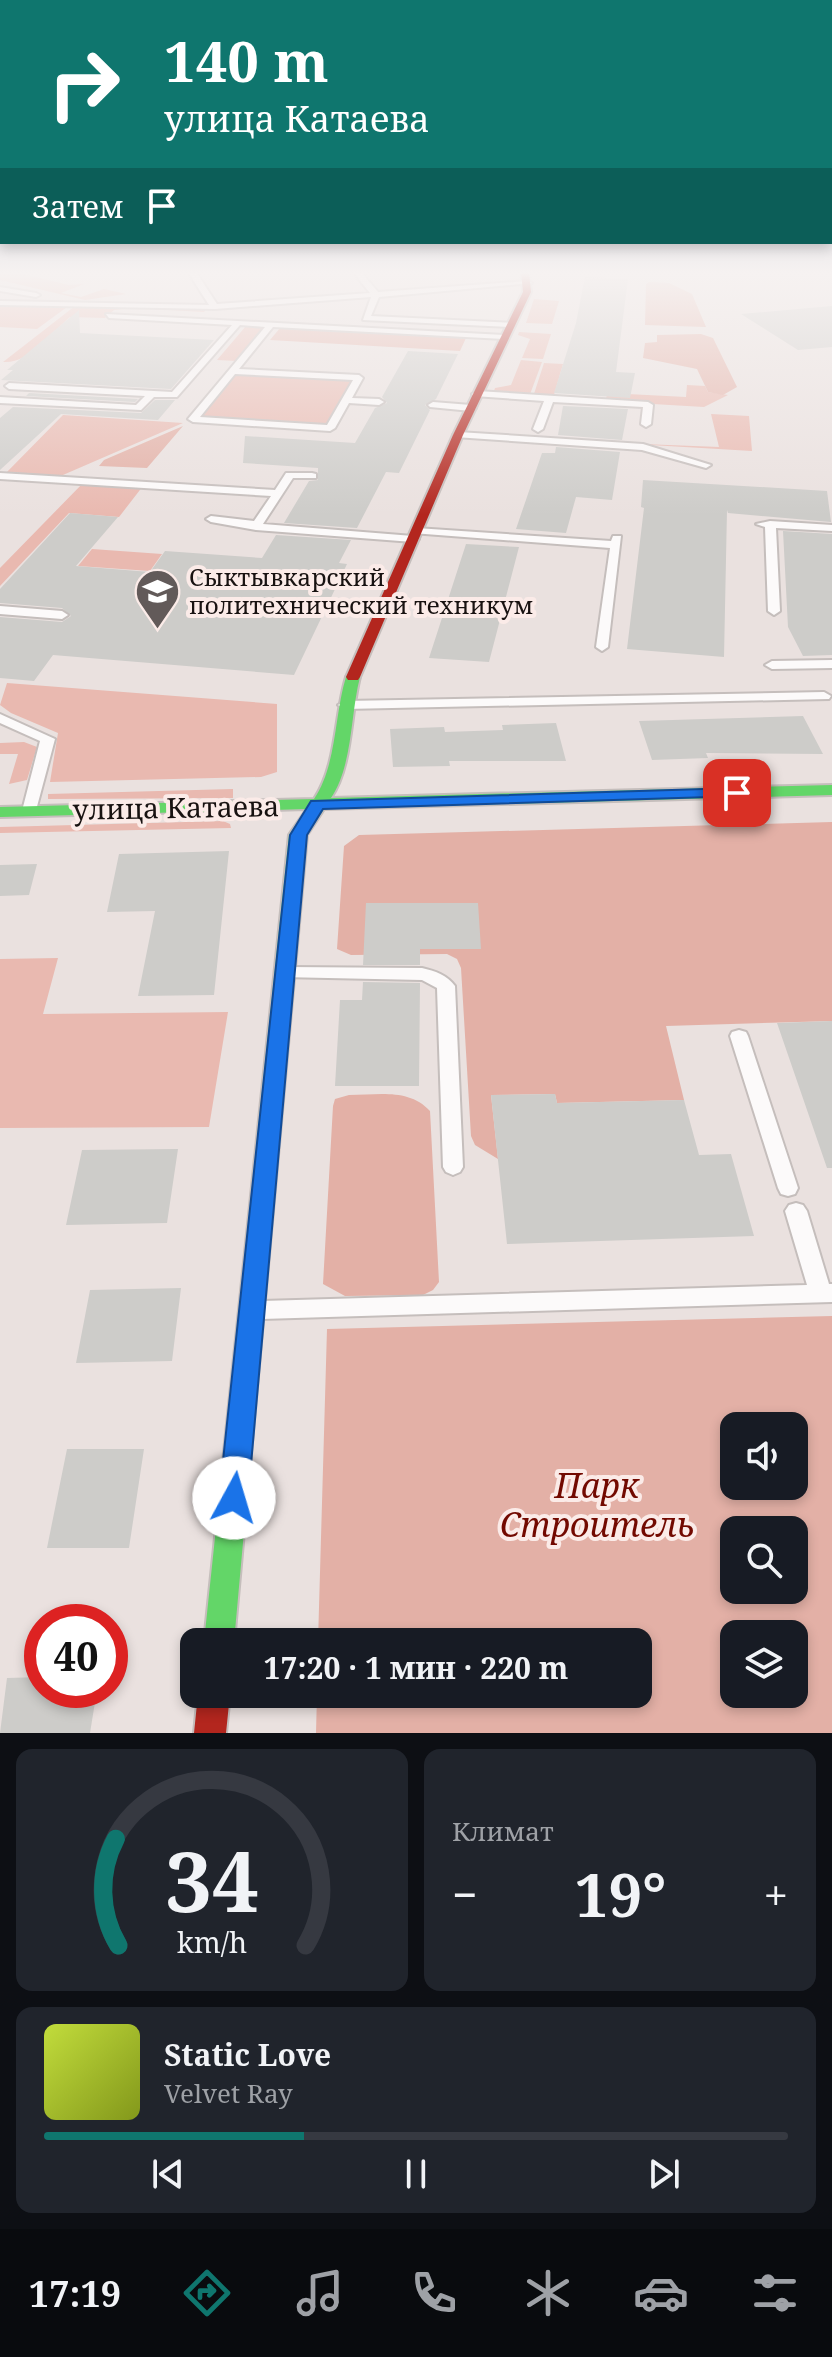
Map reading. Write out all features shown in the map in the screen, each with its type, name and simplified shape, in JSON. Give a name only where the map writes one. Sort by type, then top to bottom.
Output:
[{"type":"street","points":[[220,1628],[298,835],[334,781],[345,705],[358,660],[497,353]]},
{"type":"street","name":"улица Катаева","points":[[0,812],[832,790]]},
{"type":"street","points":[[210,1733],[213,1708]]},
{"type":"lane","points":[[9,386],[151,395],[177,393],[212,353]]},
{"type":"lane","points":[[233,371],[359,378],[330,428],[193,419],[248,353]]},
{"type":"lane","points":[[0,400],[138,408],[151,395]]},
{"type":"lane","points":[[538,429],[549,399]]},
{"type":"lane","points":[[433,405],[549,399],[648,405],[646,424]]},
{"type":"lane","points":[[346,400],[379,402]]},
{"type":"lane","points":[[458,435],[643,447],[706,465]]},
{"type":"lane","points":[[258,525],[290,475],[312,476]]},
{"type":"lane","points":[[0,476],[278,493]]},
{"type":"lane","points":[[211,519],[258,525]]},
{"type":"lane","points":[[774,611],[766,524],[832,528]]},
{"type":"lane","points":[[258,525],[256,527],[616,542],[602,647]]},
{"type":"lane","points":[[0,610],[62,615]]},
{"type":"lane","points":[[772,665],[832,664]]},
{"type":"lane","points":[[345,705],[824,696]]},
{"type":"lane","points":[[0,718],[48,739],[30,811]]},
{"type":"lane","points":[[0,733],[31,732]]},
{"type":"lane","points":[[285,973],[422,974],[446,986],[453,1167]]},
{"type":"lane","points":[[739,1036],[788,1188]]},
{"type":"lane","points":[[252,1310],[827,1293],[796,1211]]},
{"type":"shaded area","points":[[15,353],[31,353],[13,361],[3,362]]},
{"type":"shaded area","points":[[223,353],[244,353],[237,361],[217,360]]},
{"type":"shaded area","points":[[524,353],[545,353],[543,359],[522,358]]},
{"type":"shaded area","points":[[521,360],[542,362],[529,397],[493,394],[495,388],[511,385]]},
{"type":"shaded area","points":[[544,363],[563,364],[554,395],[606,398],[608,393],[686,397],[687,385],[705,386],[708,392],[728,395],[704,407],[533,397]]},
{"type":"shaded area","points":[[237,373],[352,380],[326,424],[201,417]]},
{"type":"shaded area","points":[[711,414],[749,416],[752,451],[617,443],[719,447]]},
{"type":"shaded area","points":[[63,415],[183,423],[56,478],[5,474]]},
{"type":"shaded area","points":[[84,482],[143,486],[119,517],[69,513],[0,586],[0,568]]},
{"type":"shaded area","points":[[92,549],[162,554],[150,571],[78,566]]},
{"type":"shaded area","points":[[7,683],[277,704],[277,772],[261,777],[50,782],[58,733],[11,713],[0,705]]},
{"type":"shaded area","points":[[24,742],[37,747],[27,780],[9,784],[18,754],[0,754],[0,743]]},
{"type":"shaded area","points":[[233,789],[233,798],[48,799],[48,794]]},
{"type":"shaded area","points":[[223,821],[231,828],[0,833],[0,827]]},
{"type":"shaded area","points":[[58,958],[43,1014],[228,1012],[209,1127],[0,1128],[0,959]]},
{"type":"green space","points":[[644,353],[720,353],[737,387],[723,395],[708,392],[697,369],[643,358]]},
{"type":"green space","points":[[183,426],[147,468],[99,466],[104,460]]},
{"type":"green space","points":[[832,822],[832,1021],[666,1026],[684,1100],[557,1103],[555,1094],[491,1095],[498,1159],[475,1145],[471,1136],[461,968],[457,959],[447,954],[351,955],[337,949],[344,846],[359,835]]},
{"type":"green space","points":[[349,1095],[403,1096],[430,1111],[439,1282],[433,1290],[423,1295],[345,1296],[323,1284],[333,1106],[335,1099]]},
{"type":"green space","name":"Парк Строитель","points":[[832,1316],[832,1733],[316,1733],[317,1708],[652,1708],[652,1628],[318,1628],[327,1329]]},
{"type":"building","points":[[28,353],[203,353],[171,389],[1,380],[13,370],[7,370]]},
{"type":"building","points":[[407,353],[458,354],[436,399],[425,405],[430,410],[399,473],[386,472],[357,528],[284,523],[309,481],[318,480],[318,468],[243,463],[245,436],[355,443],[375,408],[387,403],[382,397]]},
{"type":"building","points":[[567,353],[618,353],[616,372],[635,373],[630,398],[554,393]]},
{"type":"building","points":[[29,393],[138,399],[135,402],[26,396]]},
{"type":"building","points":[[155,400],[175,400],[158,420],[61,414],[0,470],[0,418],[13,407],[141,413]]},
{"type":"building","points":[[563,406],[628,409],[622,440],[558,435]]},
{"type":"building","points":[[556,447],[620,452],[612,500],[576,497],[566,533],[516,529],[542,453],[555,453]]},
{"type":"building","name":"Сыктывкарский политехнический техникум","points":[[643,480],[827,491],[831,522],[728,513],[727,510],[724,657],[627,649],[644,508],[641,507]]},
{"type":"building","name":"Сыктывкарский политехнический техникум","points":[[70,513],[118,517],[76,566],[150,572],[165,551],[262,558],[276,535],[351,540],[339,563],[347,564],[294,675],[53,655],[34,681],[0,678],[0,617],[62,622],[71,616],[62,608],[0,603],[0,589]]},
{"type":"building","points":[[783,531],[832,534],[832,655],[803,656],[788,627]]},
{"type":"building","points":[[466,544],[519,547],[489,662],[429,658]]},
{"type":"building","points":[[803,716],[823,754],[706,753],[708,758],[652,760],[639,721]]},
{"type":"building","points":[[556,723],[566,761],[449,761],[450,766],[393,767],[390,729],[444,727],[445,732],[503,730],[502,725]]},
{"type":"building","points":[[229,851],[214,995],[138,996],[155,911],[107,912],[119,854]]},
{"type":"building","points":[[37,864],[29,895],[0,896],[0,865]]},
{"type":"building","points":[[366,903],[478,903],[481,949],[420,949],[420,965],[363,965]]},
{"type":"building","points":[[363,982],[420,983],[419,1086],[335,1086],[340,1000],[362,1000]]},
{"type":"building","points":[[832,1021],[832,1168],[827,1168],[777,1023]]},
{"type":"building","points":[[555,1094],[557,1103],[684,1100],[699,1155],[731,1154],[754,1236],[507,1244],[491,1095]]},
{"type":"building","points":[[178,1149],[167,1223],[66,1225],[82,1150]]},
{"type":"building","points":[[181,1288],[172,1361],[76,1363],[90,1290]]},
{"type":"building","points":[[67,1449],[144,1449],[129,1548],[47,1548]]},
{"type":"building","points":[[7,1678],[24,1678],[24,1708],[94,1708],[90,1733],[0,1733]]},
{"type":"traffic: fast","points":[[220,1628],[298,835],[334,781],[345,705],[353,677]]},
{"type":"traffic: fast","points":[[0,812],[832,790]]},
{"type":"traffic: jam","points":[[353,677],[458,435],[498,353]]},
{"type":"traffic: jam","points":[[210,1733],[213,1708]]},
{"type":"place","name":"Сыктывкарский политехнический техникум","points":[[158,631]]},
{"type":"route","points":[[234,1498],[298,835],[317,804],[737,793]]}]
